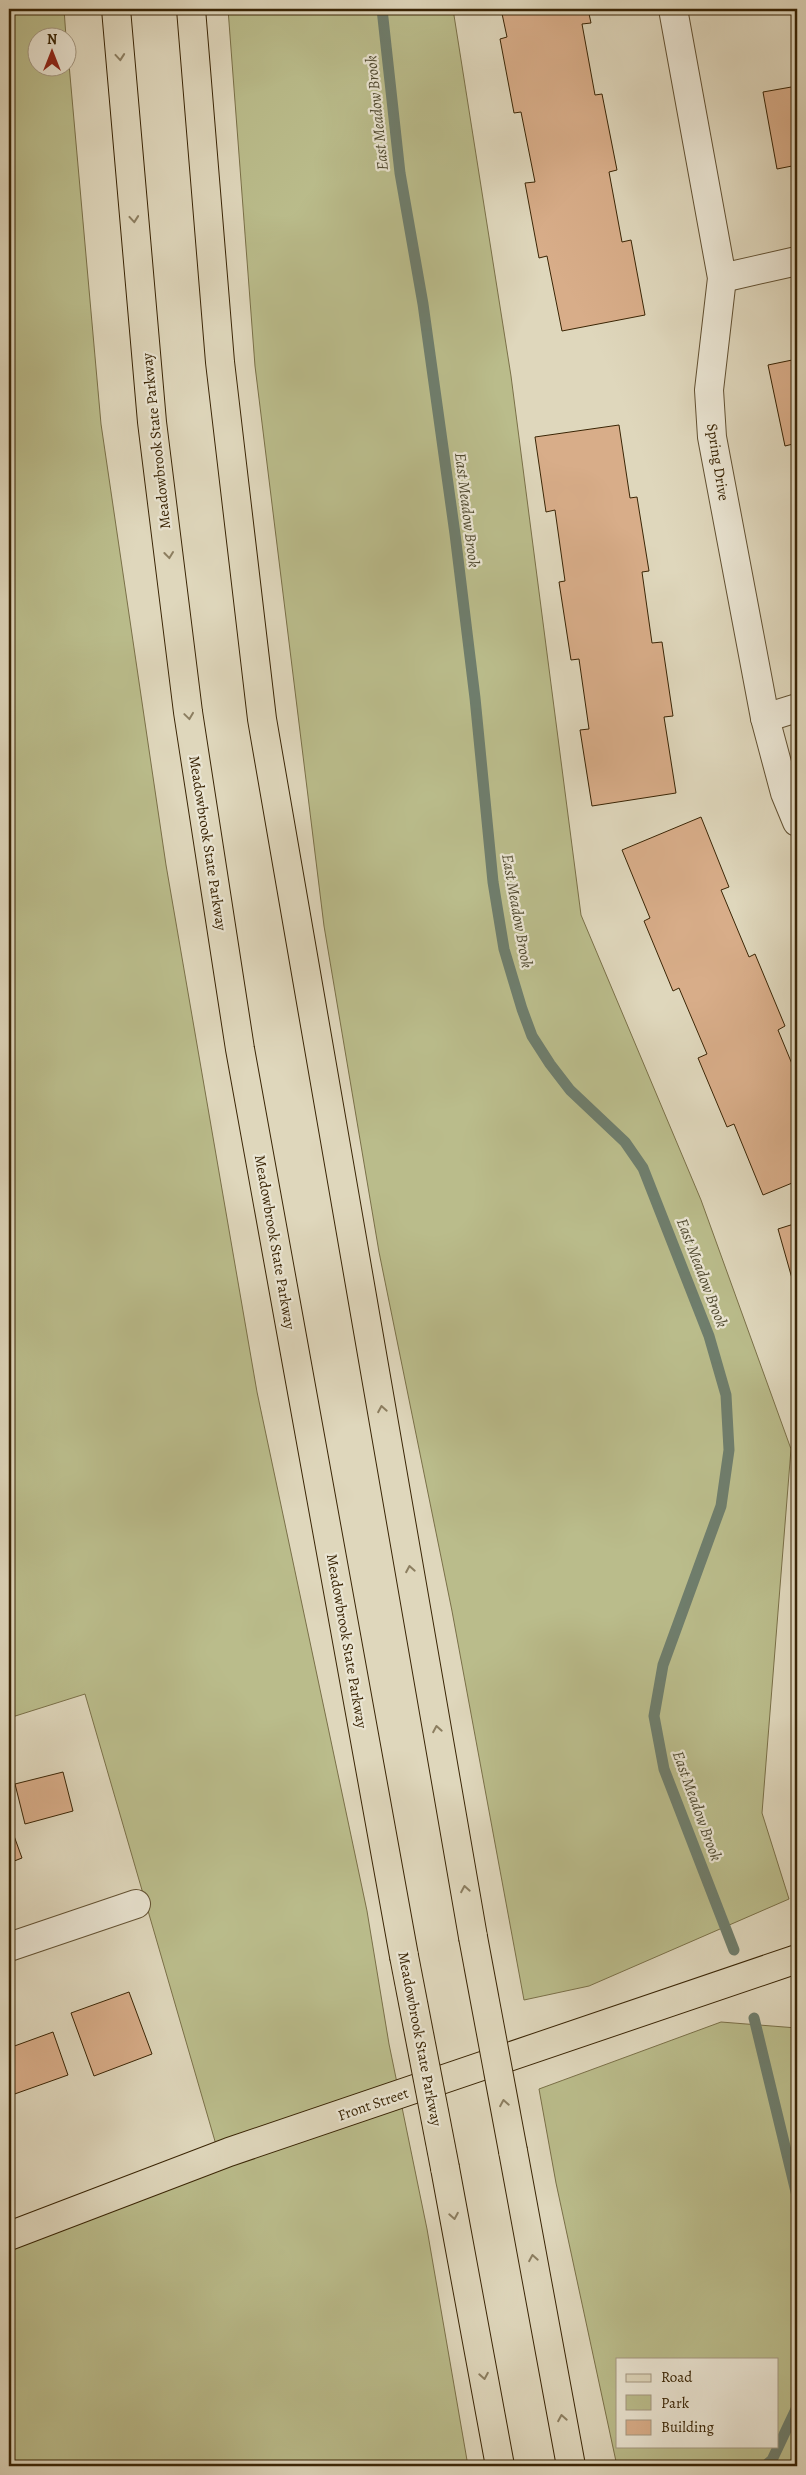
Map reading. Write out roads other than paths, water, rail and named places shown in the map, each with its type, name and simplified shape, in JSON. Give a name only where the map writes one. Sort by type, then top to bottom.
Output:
[{"type":"main road","name":"Meadowbrook State Parkway","points":[[116,9],[152,422],[188,712],[240,1049],[404,1956],[446,2168],[500,2466]]},
{"type":"main road","points":[[190,9],[220,362],[262,719],[474,1937],[571,2466]]},
{"type":"main road","name":"Front Street","points":[[9,2236],[221,2155],[797,1959]]},
{"type":"street","name":"Spring Drive","points":[[673,9],[722,278],[709,390],[712,437],[765,718],[785,793],[797,822]]},
{"type":"street","points":[[722,278],[797,261]]},
{"type":"street","points":[[765,718],[797,708]]},
{"type":"street","points":[[9,1946],[136,1904]]},
{"type":"waterway","name":"East Meadow Brook","points":[[382,9],[400,173],[423,304],[455,534],[475,698],[493,882],[504,949],[532,1036],[570,1090],[625,1142],[643,1168],[709,1336],[726,1395],[729,1450],[721,1506],[663,1665],[654,1716],[664,1769],[734,1950]]},
{"type":"waterway","name":"East Meadow Brook","points":[[754,2018],[797,2196]]},
{"type":"waterway","name":"East Meadow Brook","points":[[778,2447],[797,2407]]},
{"type":"waterway","name":"East Meadow Brook","points":[[765,2466],[772,2460],[778,2448]]}]
